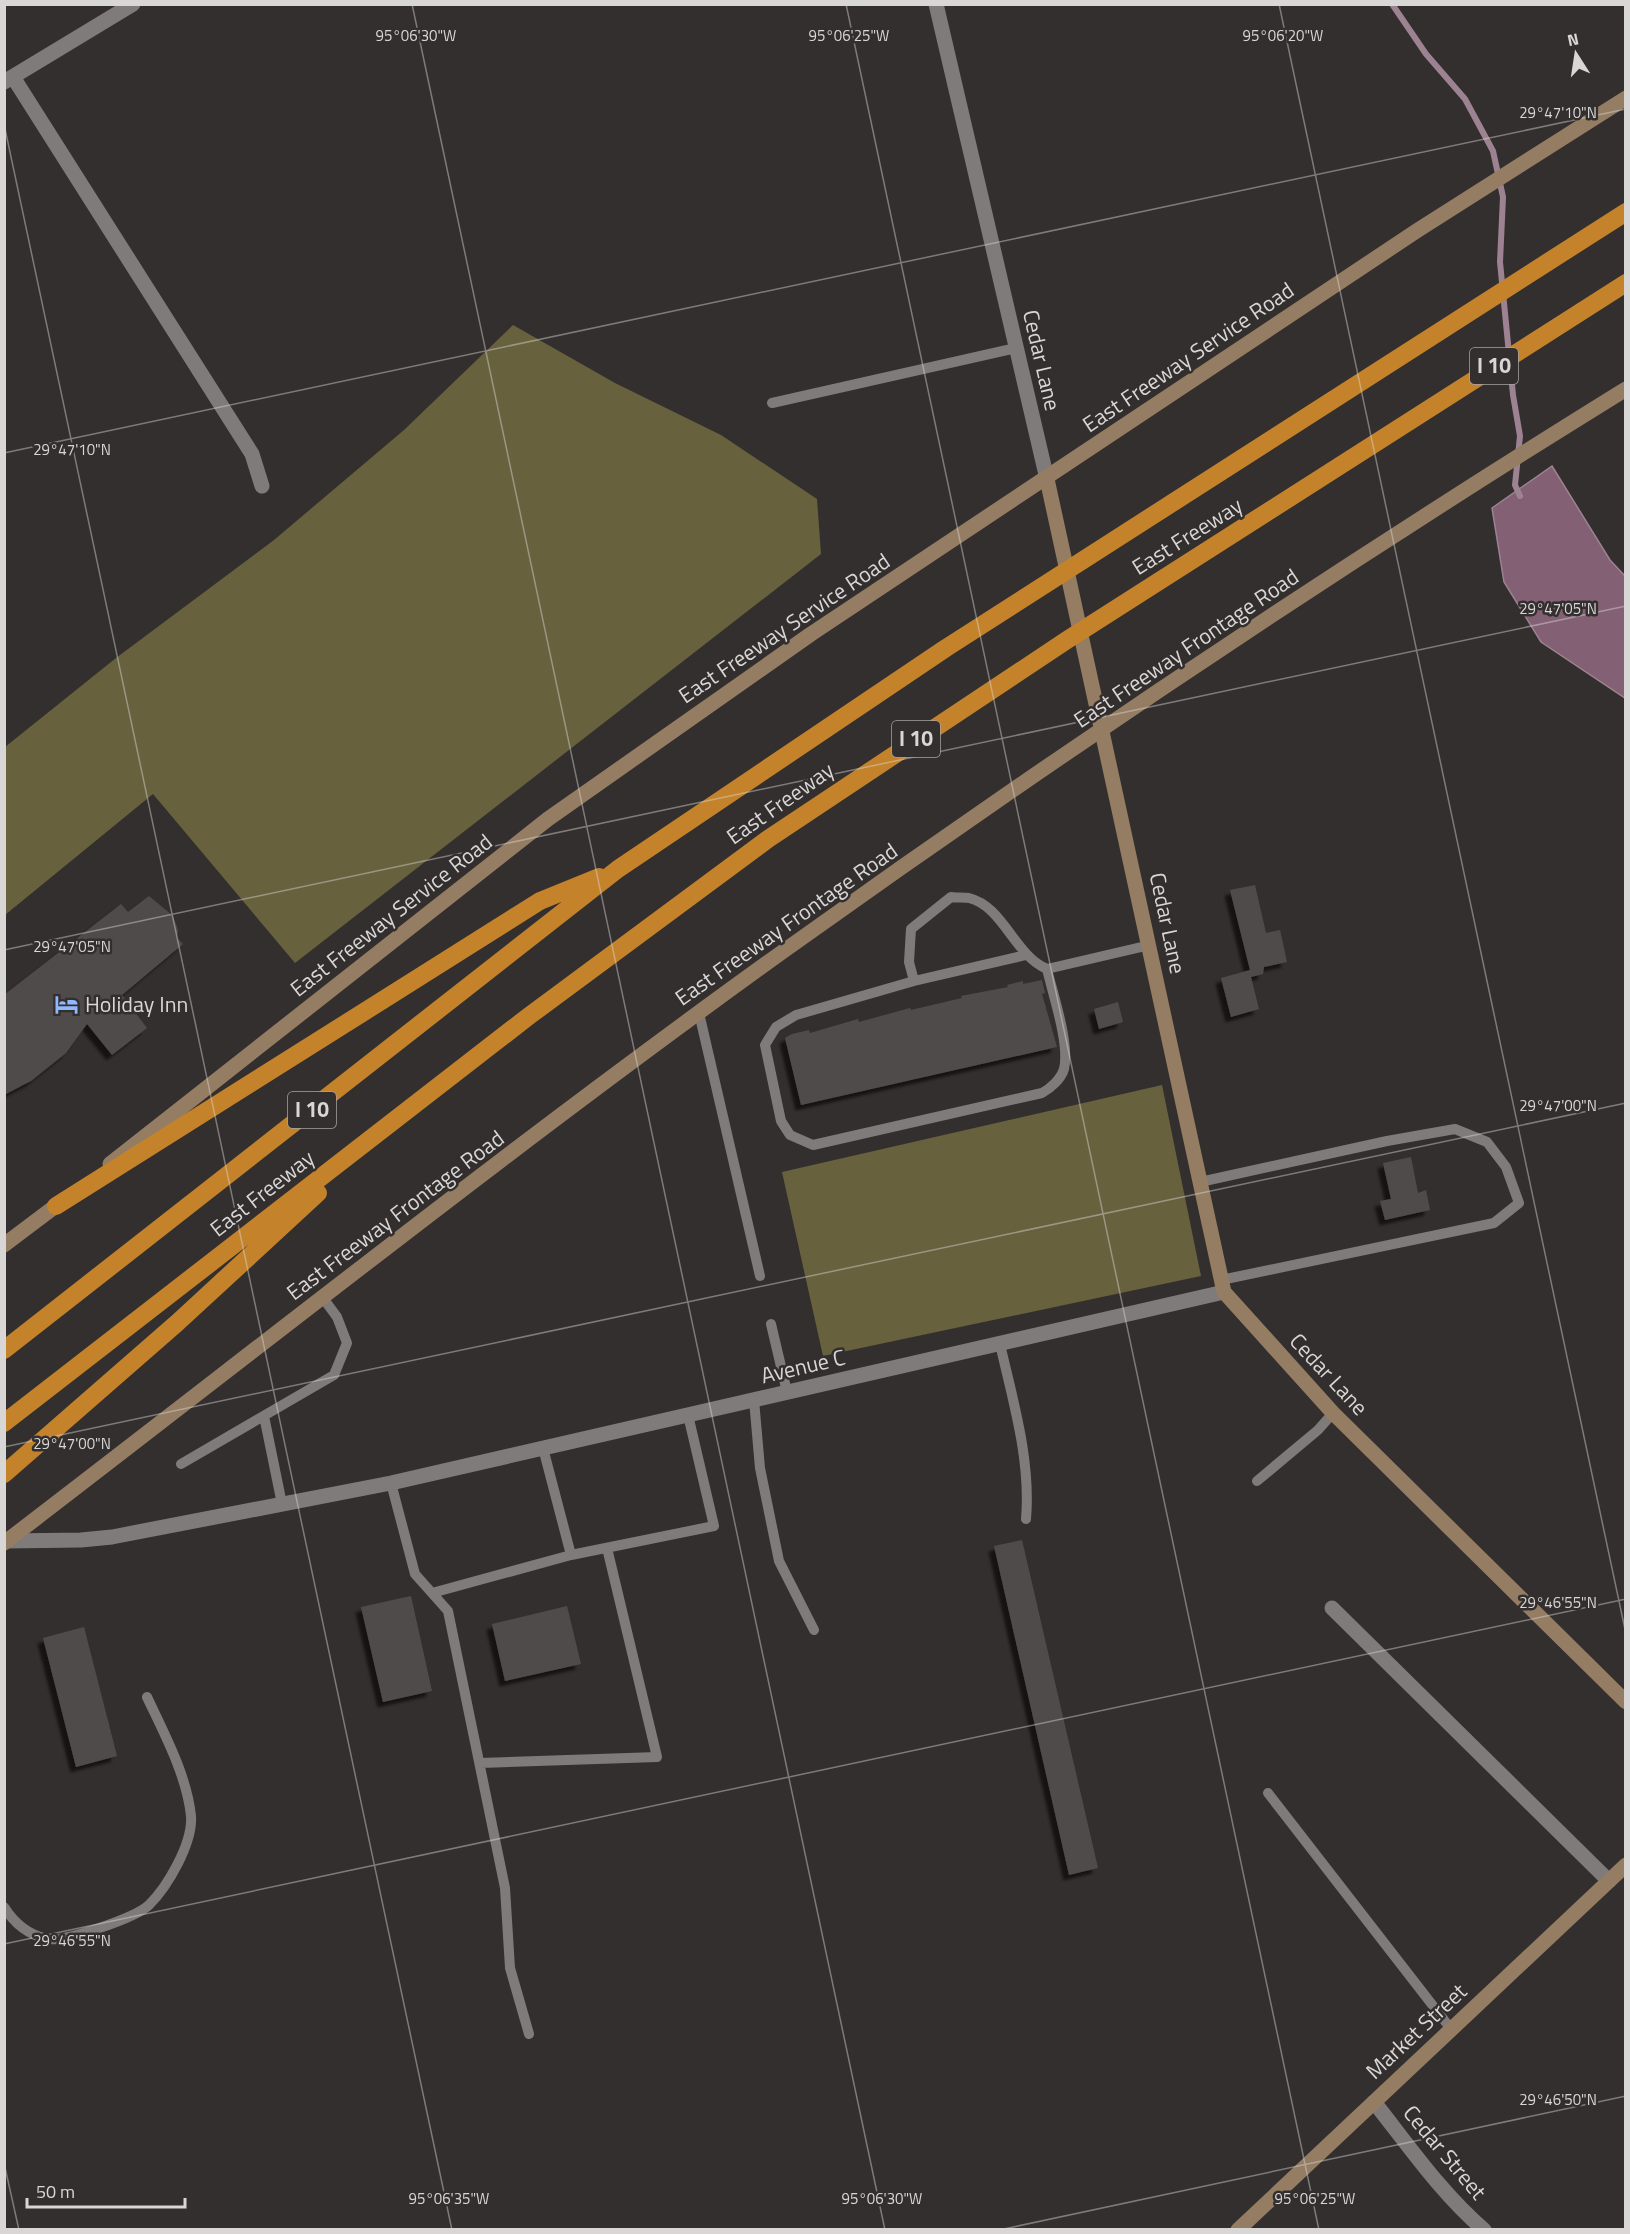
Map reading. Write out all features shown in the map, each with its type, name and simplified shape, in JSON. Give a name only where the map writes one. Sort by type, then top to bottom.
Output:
[{"type":"highway","name":"East Freeway","points":[[4,1350],[618,869],[946,648],[1626,212]]},
{"type":"highway","name":"East Freeway","points":[[4,1423],[652,923],[768,839],[1057,647],[1626,282]]},
{"type":"highway","points":[[56,1206],[540,901],[618,869]]},
{"type":"highway","points":[[4,1474],[177,1323],[411,1108]]},
{"type":"main road","name":"East Freeway Service Road","points":[[4,1245],[548,819],[812,634],[1418,230],[1626,98]]},
{"type":"main road","name":"East Freeway Frontage Road","points":[[5,1542],[699,1013],[1102,731],[1459,494],[1626,389]]},
{"type":"main road","name":"Cedar Lane","points":[[1047,479],[1053,518],[1150,945],[1223,1286],[1333,1413],[1626,1702]]},
{"type":"main road","name":"Market Street","points":[[1238,2229],[1626,1865]]},
{"type":"street","points":[[133,4],[9,79],[252,454],[262,486]]},
{"type":"street","name":"Cedar Lane","points":[[936,4],[1047,479]]},
{"type":"street","name":"Avenue C","points":[[5,1542],[96,1539],[391,1483],[1000,1344],[1223,1286]]},
{"type":"street","points":[[1332,1608],[1609,1881]]},
{"type":"street","name":"Cedar Street","points":[[1374,2102],[1436,2181],[1462,2211],[1484,2229]]},
{"type":"lane","points":[[772,403],[1016,348]]},
{"type":"lane","points":[[914,981],[909,962],[911,929],[951,897],[971,898],[993,913],[1034,964],[1047,969],[1150,945]]},
{"type":"lane","points":[[1026,955],[914,981],[796,1015],[776,1027],[765,1045],[781,1121],[790,1135],[813,1145],[1042,1093],[1053,1086],[1064,1069],[1063,1043],[1047,969]]},
{"type":"lane","points":[[699,1013],[760,1276]]},
{"type":"lane","points":[[1200,1182],[1387,1141],[1455,1129],[1487,1142],[1506,1167],[1519,1203],[1494,1223],[1223,1286]]},
{"type":"lane","points":[[181,1464],[334,1376],[347,1343],[337,1317],[323,1298]]},
{"type":"lane","points":[[771,1324],[787,1392]]},
{"type":"lane","points":[[1000,1344],[1023,1449],[1028,1492],[1026,1519]]},
{"type":"lane","points":[[754,1400],[760,1468],[779,1561],[814,1630]]},
{"type":"lane","points":[[1257,1481],[1318,1430],[1333,1413]]},
{"type":"lane","points":[[432,1593],[571,1555],[714,1526],[688,1415]]},
{"type":"lane","points":[[264,1416],[282,1504]]},
{"type":"lane","points":[[543,1448],[571,1555]]},
{"type":"lane","points":[[391,1483],[414,1574],[448,1611],[505,1888],[510,1968],[529,2034]]},
{"type":"lane","points":[[480,1763],[657,1757],[607,1548]]},
{"type":"lane","points":[[4,1907],[11,1918],[31,1934],[49,1940],[120,1923],[148,1905],[177,1866],[189,1838],[191,1816],[176,1762],[147,1697]]},
{"type":"lane","points":[[1268,1793],[1451,2030]]},
{"type":"shaded area","points":[[513,325],[615,383],[721,435],[817,499],[821,554],[295,963],[153,794],[5,915],[5,747],[116,658],[274,540],[404,430]]},
{"type":"shaded area","points":[[1552,466],[1610,560],[1625,576],[1625,698],[1541,642],[1504,582],[1492,508]]},
{"type":"shaded area","points":[[1162,1085],[1201,1276],[823,1356],[782,1172]]},
{"type":"building","points":[[1255,885],[1266,933],[1280,930],[1287,962],[1264,967],[1263,974],[1251,977],[1259,1009],[1231,1017],[1221,978],[1250,970],[1230,890]]},
{"type":"building","name":"Holiday Inn","points":[[149,896],[173,916],[178,930],[177,938],[183,944],[122,995],[147,1028],[112,1055],[87,1024],[66,1053],[31,1081],[4,1095],[4,995],[121,904],[128,912]]},
{"type":"building","points":[[1042,980],[1045,993],[1042,994],[1057,1047],[801,1105],[785,1038],[792,1034],[809,1030],[810,1033],[858,1019],[859,1022],[910,1008],[911,1010],[962,998],[961,996],[1008,987],[1007,985],[1023,981],[1023,984]]},
{"type":"building","points":[[1118,1002],[1123,1022],[1099,1029],[1094,1009]]},
{"type":"building","points":[[1411,1157],[1418,1193],[1426,1190],[1430,1210],[1385,1220],[1380,1201],[1391,1199],[1383,1163]]},
{"type":"building","points":[[1022,1540],[1098,1868],[1069,1875],[994,1546]]},
{"type":"building","points":[[411,1596],[432,1691],[383,1702],[361,1607]]},
{"type":"building","points":[[567,1606],[581,1664],[505,1681],[492,1624]]},
{"type":"building","points":[[84,1627],[117,1756],[76,1767],[43,1638]]},
{"type":"waterway","points":[[1392,4],[1426,54],[1465,99],[1493,151],[1503,197],[1500,262],[1513,395],[1520,436],[1515,485],[1520,496]]},
{"type":"place","name":"Holiday Inn","points":[[67,1004]]}]
